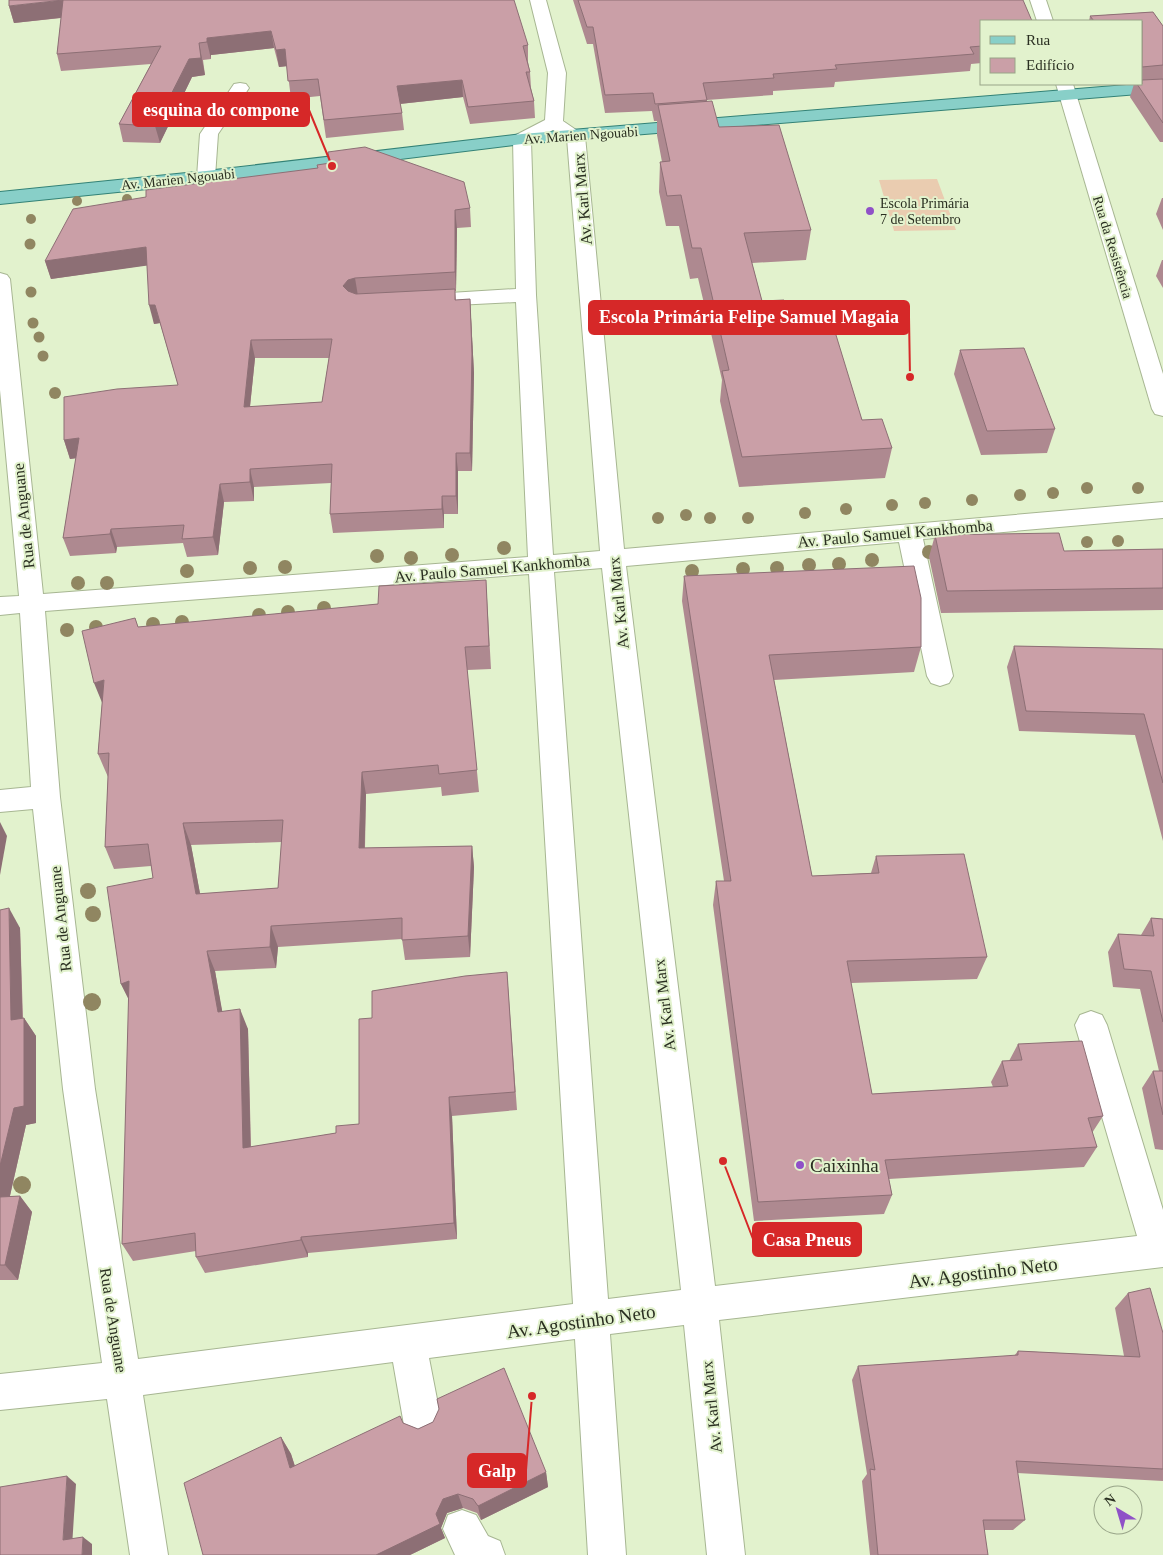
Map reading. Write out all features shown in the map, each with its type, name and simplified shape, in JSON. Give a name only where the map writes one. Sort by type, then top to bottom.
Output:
[{"type":"main road","name":"Av. Marien Ngouabi","points":[[0,198],[206,177],[522,139],[576,136],[1065,88],[1163,87]]},
{"type":"street","points":[[538,0],[557,73],[554,123],[522,139],[526,295],[541,565],[608,1555]]},
{"type":"street","points":[[1038,0],[1045,20]]},
{"type":"street","points":[[206,177],[209,134],[240,88]]},
{"type":"street","name":"Rua da Resistência","points":[[1065,88],[1163,409]]},
{"type":"street","name":"Av. Karl Marx","points":[[554,123],[576,136],[613,558],[680,1147],[700,1305],[726,1555]]},
{"type":"street","name":"Rua de Anguane","points":[[0,279],[4,378],[32,604],[46,797],[79,1089],[149,1555]]},
{"type":"street","points":[[397,302],[526,295]]},
{"type":"street","name":"Av. Paulo Samuel Kankhomba","points":[[0,606],[541,565],[1163,510]]},
{"type":"street","points":[[909,532],[940,676]]},
{"type":"street","points":[[0,801],[46,797]]},
{"type":"street","points":[[1091,1025],[1160,1250]]},
{"type":"street","name":"Av. Agostinho Neto","points":[[0,1392],[123,1379],[408,1344],[700,1305],[1160,1250]]},
{"type":"street","points":[[408,1344],[423,1425]]},
{"type":"shaded area","points":[[937,179],[956,230],[894,231],[879,180]]},
{"type":"building","points":[[9,0],[63,0],[9,6]]},
{"type":"building","points":[[63,0],[514,0],[528,45],[523,46],[530,72],[526,72],[534,101],[468,107],[462,80],[397,86],[402,113],[324,120],[318,79],[288,81],[285,49],[276,50],[271,31],[207,38],[207,42],[199,43],[201,58],[189,59],[155,126],[119,124],[161,46],[57,54]]},
{"type":"building","points":[[578,0],[1023,0],[1032,20],[980,20],[980,46],[970,47],[974,54],[835,65],[837,69],[773,74],[774,78],[703,83],[707,100],[655,104],[653,93],[605,95],[593,27],[587,27]]},
{"type":"building","points":[[1153,12],[1163,26],[1163,65],[1143,67],[1143,20],[1093,20],[1090,16]]},
{"type":"building","points":[[1163,79],[1163,123],[1138,85],[1143,85],[1143,80]]},
{"type":"building","points":[[712,101],[719,127],[779,125],[811,230],[744,233],[762,301],[784,300],[791,324],[832,322],[862,420],[882,419],[892,448],[742,457],[722,371],[729,370],[701,248],[692,248],[681,195],[667,196],[660,162],[670,161],[658,105]]},
{"type":"building","points":[[365,147],[464,182],[470,208],[455,210],[455,272],[355,278],[348,280],[343,286],[348,291],[356,294],[455,289],[455,300],[470,299],[472,354],[470,453],[456,453],[456,496],[442,496],[442,509],[330,514],[332,464],[250,469],[250,482],[220,484],[213,537],[182,539],[184,525],[111,529],[110,534],[63,538],[79,438],[64,440],[64,397],[117,389],[178,385],[155,305],[149,305],[146,247],[45,261],[73,209],[146,197],[146,190],[318,168],[317,165],[330,163],[328,152]],"holes":[[[332,339],[322,402],[244,407],[251,340]]]},
{"type":"building","points":[[1024,348],[1055,429],[987,431],[960,350]]},
{"type":"building","points":[[1059,533],[1064,551],[1163,549],[1163,588],[947,591],[935,535]]},
{"type":"building","points":[[914,566],[921,598],[921,647],[769,655],[812,876],[879,873],[876,856],[964,854],[987,957],[847,961],[872,1094],[1008,1086],[1002,1061],[1022,1060],[1018,1044],[1082,1041],[1103,1116],[1088,1118],[1097,1147],[885,1160],[892,1195],[758,1202],[716,881],[731,881],[684,576]]},
{"type":"building","points":[[486,580],[489,646],[465,647],[477,770],[439,774],[438,765],[362,772],[359,848],[472,846],[468,936],[402,940],[402,918],[271,926],[270,947],[207,951],[218,1012],[240,1009],[243,1148],[336,1133],[336,1126],[359,1124],[359,1019],[372,1018],[372,991],[465,976],[507,972],[515,1092],[449,1097],[454,1223],[301,1237],[301,1240],[196,1257],[195,1233],[122,1244],[129,981],[121,984],[107,887],[153,878],[148,844],[105,847],[109,753],[98,754],[104,680],[94,683],[82,631],[135,618],[138,627],[378,604],[379,586]],"holes":[[[283,820],[278,888],[196,894],[183,823]]]},
{"type":"building","points":[[1014,646],[1163,649],[1163,783],[1144,714],[1026,711]]},
{"type":"building","points":[[9,908],[11,1020],[24,1018],[24,1106],[14,1108],[0,1166],[0,910]]},
{"type":"building","points":[[1151,918],[1163,919],[1163,1022],[1151,971],[1124,969],[1118,934],[1154,936]]},
{"type":"building","points":[[1153,1071],[1163,1071],[1163,1115]]},
{"type":"building","points":[[20,1196],[5,1265],[0,1265],[0,1197]]},
{"type":"building","points":[[1150,1288],[1163,1333],[1163,1469],[1016,1461],[1025,1520],[983,1520],[988,1555],[878,1555],[870,1469],[875,1470],[858,1366],[1018,1355],[1018,1351],[1140,1357],[1128,1293]]},
{"type":"building","points":[[504,1368],[546,1472],[478,1506],[473,1499],[458,1494],[443,1499],[436,1514],[440,1524],[376,1555],[203,1555],[184,1483],[281,1437],[290,1468],[400,1416],[403,1423],[418,1429],[433,1422],[439,1409],[437,1399]]},
{"type":"building","points":[[67,1476],[63,1540],[83,1537],[82,1555],[0,1555],[0,1487]]},
{"type":"place","name":"esquina do compone","points":[[332,166]]},
{"type":"place","name":"Escola Primária 7 de Setembro","points":[[870,211]]},
{"type":"place","name":"Escola Primária Felipe Samuel Magaia","points":[[910,377]]},
{"type":"place","name":"Casa Pneus","points":[[723,1161]]},
{"type":"place","name":"Caixinha","points":[[800,1165]]},
{"type":"place","name":"Galp","points":[[532,1396]]}]
